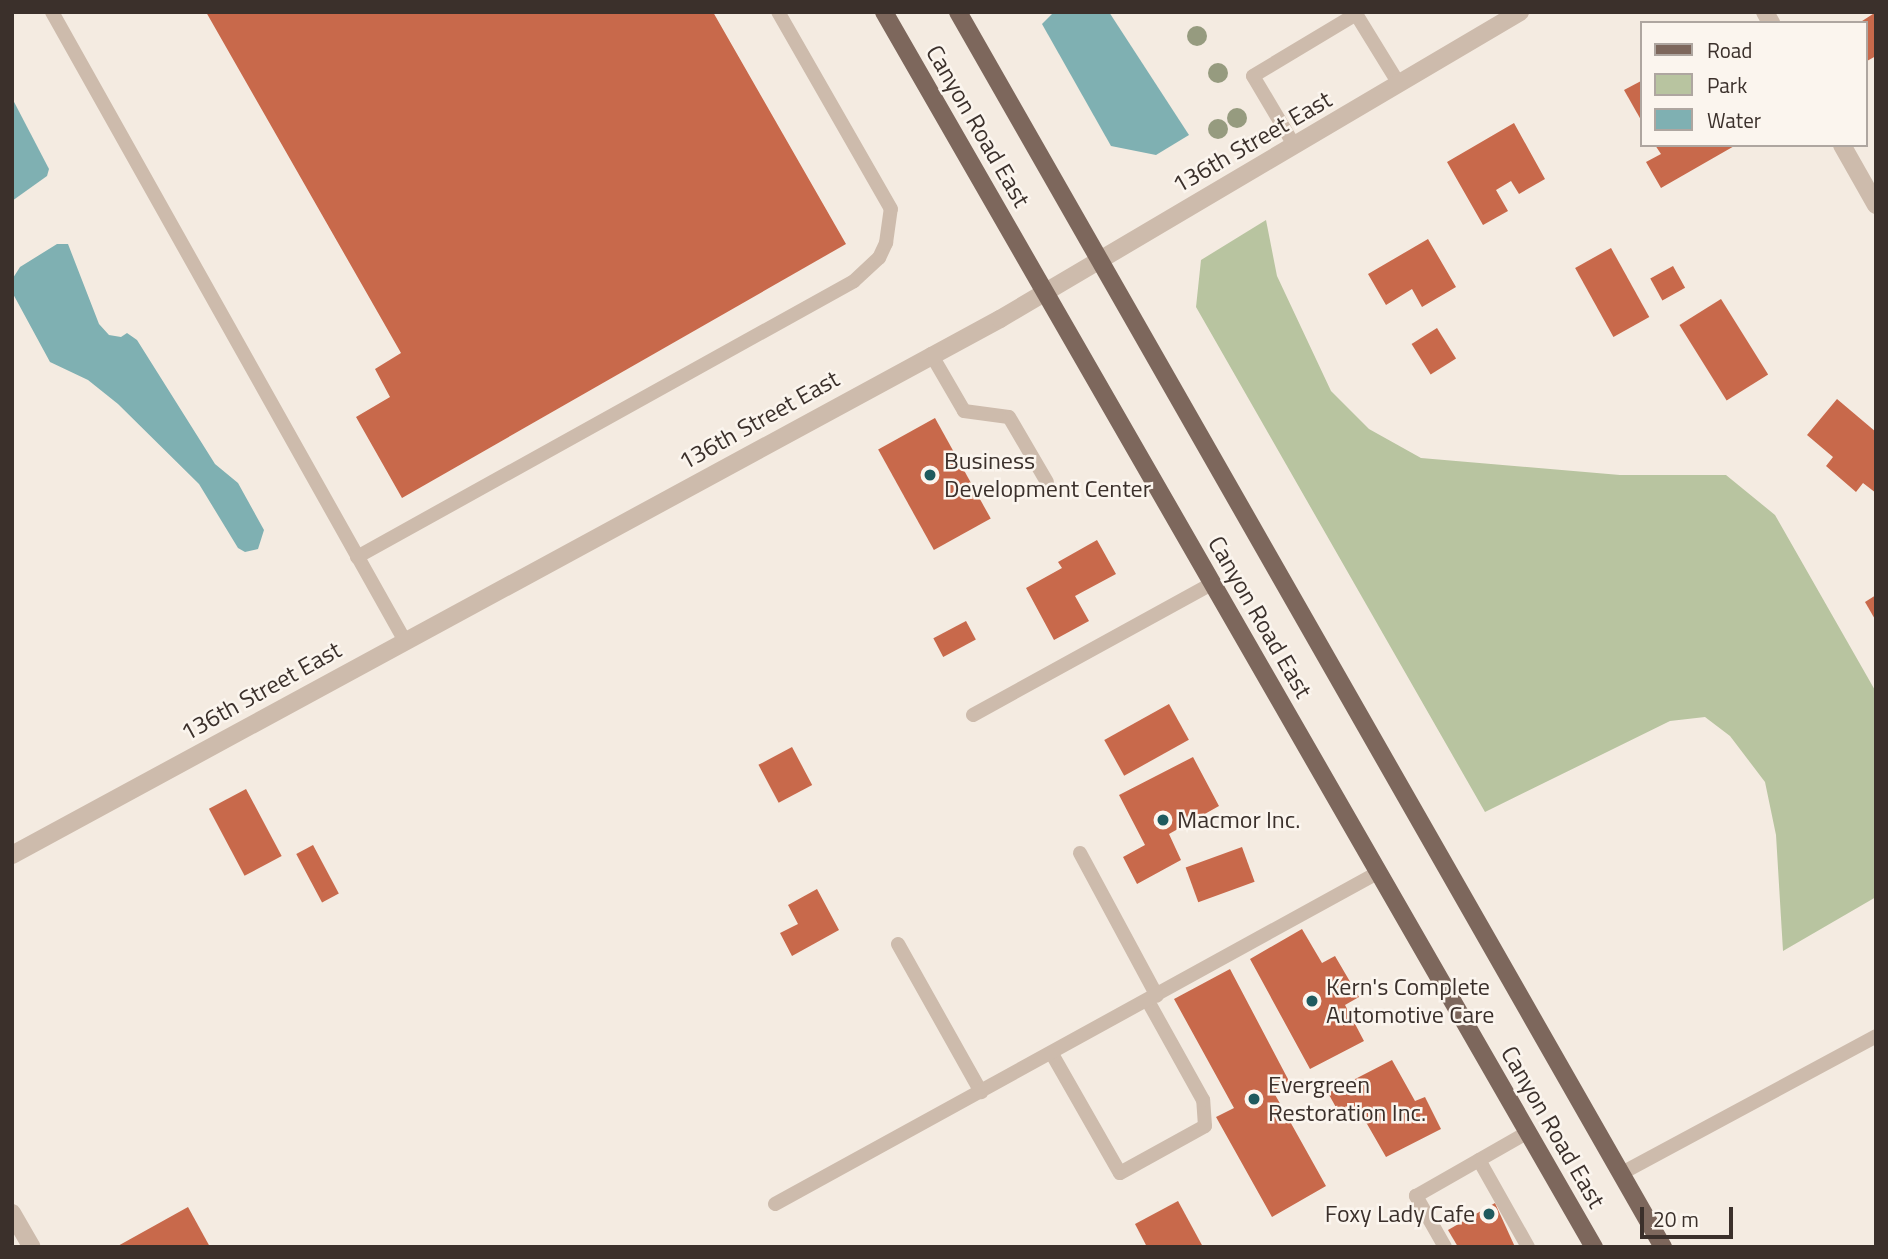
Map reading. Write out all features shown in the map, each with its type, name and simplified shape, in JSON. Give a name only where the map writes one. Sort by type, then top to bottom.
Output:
[{"type":"main road","name":"Canyon Road East","points":[[884,12],[1594,1247]]},
{"type":"main road","name":"Canyon Road East","points":[[958,12],[1663,1247]]},
{"type":"street","name":"136th Street East","points":[[12,855],[1045,292],[1520,12]]},
{"type":"street","points":[[1843,147],[1876,205]]},
{"type":"street","points":[[12,1213],[32,1247]]},
{"type":"lane","points":[[52,12],[405,641]]},
{"type":"lane","points":[[357,557],[854,282],[878,258],[886,243],[891,209],[778,12]]},
{"type":"lane","points":[[1294,145],[1253,76],[1356,13],[1399,84]]},
{"type":"lane","points":[[931,354],[964,411],[1009,417],[1047,482]]},
{"type":"lane","points":[[973,715],[1213,583]]},
{"type":"lane","points":[[1052,1054],[1120,1173],[1205,1126],[1203,1100],[1080,853]]},
{"type":"lane","points":[[775,1204],[1052,1054],[1378,872]]},
{"type":"lane","points":[[898,944],[981,1092]]},
{"type":"lane","points":[[1622,1173],[1876,1036]]},
{"type":"lane","points":[[1445,1247],[1416,1196],[1528,1132]]},
{"type":"lane","points":[[1479,1160],[1528,1247]]},
{"type":"green space","points":[[1266,220],[1277,276],[1331,391],[1369,429],[1421,458],[1620,475],[1726,475],[1775,515],[1876,692],[1876,897],[1783,951],[1776,835],[1765,782],[1730,736],[1705,717],[1670,721],[1485,812],[1196,307],[1201,260]]},
{"type":"water","points":[[1054,12],[1109,12],[1189,135],[1156,155],[1111,146],[1042,24]]},
{"type":"water","points":[[12,98],[49,169],[47,176],[12,201]]},
{"type":"water","points":[[57,244],[68,244],[99,324],[109,335],[121,337],[127,333],[137,340],[215,464],[238,483],[264,530],[258,549],[245,552],[238,548],[199,484],[118,404],[88,380],[50,362],[12,292],[13,278],[20,267]]},
{"type":"building","points":[[206,12],[713,12],[846,244],[402,498],[356,417],[390,397],[375,369],[401,353]]},
{"type":"building","points":[[1876,12],[1876,56],[1867,61],[1867,21],[1862,21]]},
{"type":"building","points":[[1640,82],[1640,118],[1624,90]]},
{"type":"building","points":[[1514,123],[1545,179],[1519,194],[1511,181],[1496,190],[1508,211],[1483,225],[1447,162]]},
{"type":"building","points":[[1656,147],[1733,147],[1661,188],[1646,162],[1661,154]]},
{"type":"building","points":[[1428,239],[1456,287],[1422,307],[1412,289],[1386,305],[1368,274]]},
{"type":"building","points":[[1611,248],[1649,317],[1613,337],[1575,268]]},
{"type":"building","points":[[1673,266],[1685,288],[1662,300],[1650,279]]},
{"type":"building","points":[[1721,299],[1768,374],[1727,400],[1679,325]]},
{"type":"building","points":[[1437,328],[1456,359],[1431,374],[1412,344]]},
{"type":"building","points":[[1837,399],[1876,432],[1876,493],[1863,483],[1856,492],[1826,466],[1833,457],[1807,435]]},
{"type":"building","name":"Business Development Center","points":[[935,418],[991,519],[934,550],[878,450]]},
{"type":"building","points":[[1097,540],[1116,574],[1075,596],[1089,621],[1054,640],[1026,588],[1062,568],[1058,562]]},
{"type":"building","points":[[1876,595],[1876,621],[1865,602]]},
{"type":"building","points":[[966,621],[976,640],[943,657],[933,638]]},
{"type":"building","points":[[1169,704],[1189,740],[1124,776],[1104,740]]},
{"type":"building","points":[[792,747],[812,785],[779,803],[758,765]]},
{"type":"building","name":"Macmor Inc.","points":[[1193,757],[1219,806],[1169,834],[1181,860],[1137,884],[1123,857],[1145,845],[1119,795]]},
{"type":"building","points":[[246,789],[282,856],[245,876],[209,809]]},
{"type":"building","points":[[313,845],[339,894],[322,902],[296,854]]},
{"type":"building","points":[[1242,847],[1255,882],[1198,902],[1186,868]]},
{"type":"building","points":[[817,889],[839,930],[792,956],[780,933],[798,924],[788,905]]},
{"type":"building","name":"Kern's Complete Automotive Care","points":[[1302,929],[1322,963],[1335,956],[1359,997],[1345,1005],[1364,1041],[1310,1069],[1250,959]]},
{"type":"building","name":"Evergreen Restoration Inc.","points":[[1230,969],[1289,1081],[1273,1091],[1326,1186],[1272,1217],[1216,1117],[1234,1108],[1174,999]]},
{"type":"building","points":[[1392,1060],[1415,1101],[1425,1097],[1441,1129],[1386,1157],[1359,1110],[1342,1118],[1328,1093]]},
{"type":"building","points":[[1178,1201],[1203,1247],[1147,1247],[1135,1224]]},
{"type":"building","name":"Foxy Lady Cafe","points":[[1495,1203],[1515,1247],[1458,1247],[1448,1230]]},
{"type":"building","points":[[188,1207],[210,1247],[116,1247]]},
{"type":"place","name":"Business Development Center","points":[[930,475]]},
{"type":"place","name":"Macmor Inc.","points":[[1163,820]]},
{"type":"place","name":"Kern's Complete Automotive Care","points":[[1312,1001]]},
{"type":"place","name":"Evergreen Restoration Inc.","points":[[1254,1099]]},
{"type":"place","name":"Foxy Lady Cafe","points":[[1489,1214]]}]
